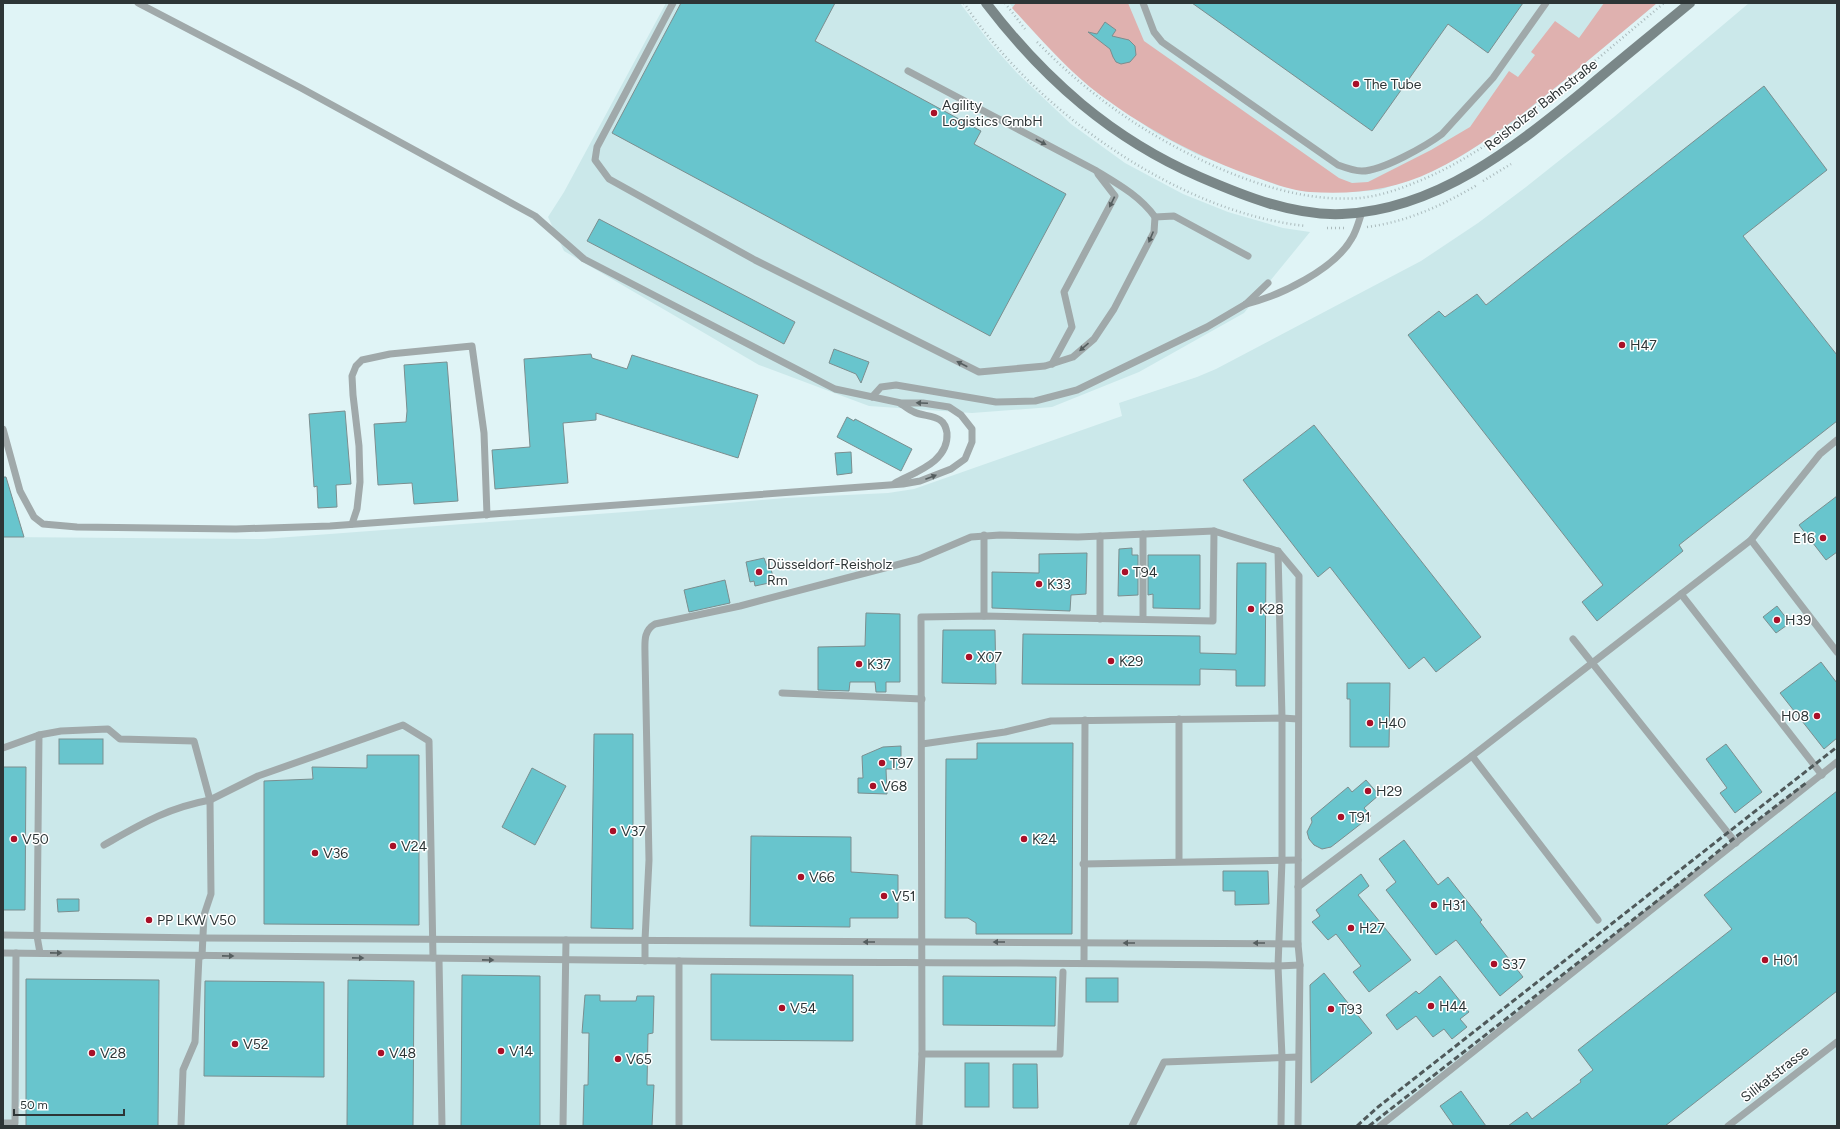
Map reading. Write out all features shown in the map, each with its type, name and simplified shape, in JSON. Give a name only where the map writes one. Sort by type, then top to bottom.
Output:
[{"type":"main road","name":"Reisholzer Bahnstraße","points":[[986,3],[1036,63],[1081,106],[1146,150],[1174,166],[1266,202],[1304,211],[1341,214],[1381,210],[1406,202],[1460,179],[1486,164],[1539,128],[1690,3]]},
{"type":"lane","points":[[3,429],[20,491],[34,517],[43,524],[77,527],[228,528],[352,524],[893,484],[920,481],[951,469],[965,459],[972,442],[972,430],[962,415],[949,407],[923,403],[901,403],[835,389],[584,259],[535,216],[302,88],[138,3]]},
{"type":"lane","points":[[673,3],[597,147],[595,160],[609,180],[755,260],[979,372],[1045,366],[1073,357],[1094,339],[1114,310],[1154,232],[1155,217],[1147,206],[1124,187],[1095,170],[908,71]]},
{"type":"lane","points":[[1143,3],[1154,32],[1162,42],[1338,166],[1352,170],[1364,171],[1390,164],[1433,141],[1442,134],[1493,78],[1546,3]]},
{"type":"lane","points":[[1052,364],[1072,327],[1064,292],[1115,196],[1095,170]]},
{"type":"lane","points":[[1246,304],[1265,299],[1321,270],[1342,252],[1353,238],[1362,212]]},
{"type":"lane","points":[[1155,217],[1174,216],[1248,256]]},
{"type":"lane","points":[[872,397],[881,387],[896,385],[996,402],[1035,401],[1077,390],[1207,327],[1246,304],[1268,282]]},
{"type":"lane","points":[[352,524],[357,509],[360,482],[359,446],[352,376],[356,366],[362,360],[390,354],[472,346],[484,433],[487,515]]},
{"type":"lane","points":[[893,484],[931,464],[942,453],[946,445],[947,435],[945,425],[940,420],[913,412],[901,403]]},
{"type":"lane","points":[[1298,887],[1472,756],[1751,540],[1820,454],[1837,440]]},
{"type":"lane","points":[[919,1126],[922,1054],[921,617],[984,616],[1213,621],[1214,531]]},
{"type":"lane","points":[[645,961],[649,860],[645,655],[646,633],[648,628],[655,624],[740,606],[918,559],[971,537],[984,535],[1100,536],[1214,531],[1278,551],[1299,576],[1298,944],[1300,965],[1298,1126]]},
{"type":"lane","points":[[1143,534],[1143,619]]},
{"type":"lane","points":[[984,535],[984,616]]},
{"type":"lane","points":[[1100,536],[1100,619]]},
{"type":"lane","points":[[1751,540],[1837,652]]},
{"type":"lane","points":[[1278,551],[1282,718],[1282,860],[1278,966],[1282,1057],[1281,1126]]},
{"type":"lane","points":[[1681,594],[1822,775]]},
{"type":"lane","points":[[1573,639],[1736,843]]},
{"type":"lane","points":[[782,693],[922,699]]},
{"type":"lane","points":[[1179,719],[1179,861]]},
{"type":"lane","points":[[922,744],[1005,732],[1051,721],[1298,719]]},
{"type":"lane","points":[[1084,962],[1083,864],[1085,720]]},
{"type":"lane","points":[[104,845],[162,813],[189,804],[210,800],[258,776],[403,726],[428,741],[433,939],[436,959],[442,1126]]},
{"type":"lane","points":[[3,748],[39,735],[61,731],[108,729],[120,739],[194,741],[210,800],[211,894],[204,915],[194,1042],[183,1070],[181,1126]]},
{"type":"lane","points":[[39,735],[37,936],[40,953]]},
{"type":"lane","points":[[1472,756],[1598,920]]},
{"type":"lane","points":[[1380,1126],[1837,762]]},
{"type":"lane","points":[[1083,864],[1179,861],[1298,860]]},
{"type":"lane","points":[[3,935],[202,938],[1298,944]]},
{"type":"lane","points":[[562,1126],[566,940]]},
{"type":"lane","points":[[3,953],[565,961],[921,963],[1084,962],[1278,966],[1300,965]]},
{"type":"lane","points":[[3,1123],[15,1123],[16,953]]},
{"type":"lane","points":[[679,962],[679,1126]]},
{"type":"lane","points":[[922,1054],[1060,1054],[1063,972]]},
{"type":"lane","name":"Silikatstrasse","points":[[1728,1126],[1837,1042]]},
{"type":"lane","points":[[1132,1126],[1164,1062],[1298,1057]]},
{"type":"path","points":[[964,3],[990,38],[1024,76],[1078,124],[1124,156],[1165,180],[1220,204],[1252,215],[1287,224],[1310,226]]},
{"type":"path","points":[[1005,3],[1030,34]]},
{"type":"path","points":[[1525,118],[1664,3]]},
{"type":"path","points":[[1034,40],[1056,62],[1096,97],[1122,116],[1183,152],[1233,174]]},
{"type":"shaded area","points":[[666,3],[960,3],[991,44],[1017,73],[1071,124],[1125,163],[1183,194],[1228,212],[1283,228],[1310,232],[1244,313],[1139,372],[1052,407],[972,413],[869,406],[759,365],[564,251],[548,217],[564,192]]},
{"type":"shaded area","points":[[1009,3],[1657,3],[1513,123],[1463,155],[1433,171],[1380,190],[1352,192],[1308,192],[1277,185],[1196,154],[1156,133],[1090,87],[1048,46]]},
{"type":"shaded area","points":[[1016,3],[1128,3],[1144,41],[1339,178],[1352,183],[1368,182],[1431,150],[1470,127],[1509,71],[1518,77],[1535,55],[1531,52],[1555,21],[1579,38],[1604,3],[1657,3],[1518,117],[1486,140],[1451,162],[1404,183],[1389,187],[1358,192],[1326,193],[1291,189],[1235,170],[1191,151],[1149,128],[1109,102],[1070,69],[1012,8]]},
{"type":"shaded area","points":[[1749,3],[1837,3],[1837,1126],[3,1126],[3,537],[263,539],[638,511],[785,498],[888,493],[914,489],[1122,416],[1119,403],[1197,377],[1216,369],[1421,261],[1478,223],[1526,187],[1614,117]]},
{"type":"building","points":[[681,3],[835,3],[815,41],[981,131],[974,144],[1066,194],[990,336],[612,133]]},
{"type":"building","name":"The Tube","points":[[1192,3],[1523,3],[1488,53],[1448,24],[1372,131]]},
{"type":"building","points":[[1105,22],[1116,30],[1112,36],[1129,40],[1135,46],[1136,55],[1130,62],[1121,64],[1116,62],[1110,49],[1088,32],[1097,34]]},
{"type":"building","name":"H47","points":[[1764,86],[1827,170],[1743,236],[1837,355],[1837,421],[1679,545],[1683,551],[1597,621],[1582,602],[1603,585],[1408,335],[1439,311],[1445,317],[1477,294],[1486,305]]},
{"type":"building","points":[[599,219],[795,322],[784,344],[587,241]]},
{"type":"building","points":[[834,349],[869,362],[861,383],[856,374],[829,363]]},
{"type":"building","points":[[591,354],[592,358],[627,369],[632,355],[758,395],[738,458],[596,413],[596,420],[563,423],[568,483],[495,489],[492,450],[530,447],[524,359]]},
{"type":"building","points":[[447,362],[458,501],[414,504],[412,483],[378,485],[374,424],[406,422],[407,411],[404,365]]},
{"type":"building","points":[[345,411],[351,484],[336,485],[337,507],[318,508],[317,486],[314,487],[309,414]]},
{"type":"building","points":[[847,417],[854,421],[855,419],[912,449],[901,471],[837,437]]},
{"type":"building","points":[[1314,425],[1481,637],[1436,672],[1424,657],[1409,669],[1330,567],[1318,577],[1243,480]]},
{"type":"building","points":[[851,452],[852,473],[837,475],[835,453]]},
{"type":"building","points":[[3,477],[6,477],[24,537],[3,537]]},
{"type":"building","name":"E16","points":[[1837,496],[1837,552],[1826,560],[1799,525]]},
{"type":"building","name":"T94","points":[[1132,548],[1132,555],[1138,555],[1138,595],[1118,596],[1119,549]]},
{"type":"building","name":"K33","points":[[1087,553],[1086,594],[1071,595],[1070,611],[992,608],[992,572],[1039,573],[1039,554]]},
{"type":"building","points":[[1148,555],[1200,555],[1200,609],[1153,608],[1153,594],[1148,595]]},
{"type":"building","name":"Düsseldorf-Reisholz Rm","points":[[764,558],[767,566],[770,565],[773,577],[768,578],[769,583],[755,586],[754,581],[750,582],[746,562]]},
{"type":"building","name":"K29","points":[[1237,563],[1266,563],[1265,686],[1236,686],[1236,670],[1200,669],[1200,685],[1022,684],[1023,634],[1200,636],[1200,653],[1236,654]]},
{"type":"building","points":[[725,580],[730,603],[689,612],[684,590]]},
{"type":"building","name":"H39","points":[[1777,606],[1790,623],[1776,633],[1763,617]]},
{"type":"building","name":"K37","points":[[866,613],[900,614],[900,682],[886,682],[886,692],[876,692],[875,682],[850,682],[849,691],[818,690],[818,647],[865,646]]},
{"type":"building","name":"X07","points":[[943,630],[995,630],[996,684],[942,683]]},
{"type":"building","name":"H08","points":[[1821,662],[1837,683],[1837,738],[1824,749],[1780,693]]},
{"type":"building","name":"H40","points":[[1347,683],[1390,683],[1389,747],[1350,747],[1350,699],[1347,699]]},
{"type":"building","name":"V37","points":[[594,734],[633,734],[633,929],[591,928]]},
{"type":"building","points":[[59,739],[103,739],[103,764],[59,764]]},
{"type":"building","name":"K24","points":[[977,743],[1073,743],[1072,934],[976,934],[976,923],[968,918],[945,918],[946,759],[977,759]]},
{"type":"building","points":[[1726,744],[1762,792],[1735,813],[1720,793],[1727,788],[1706,759]]},
{"type":"building","points":[[901,746],[901,769],[886,769],[887,794],[858,793],[858,778],[863,778],[862,756],[883,747]]},
{"type":"building","name":"V36","points":[[367,755],[419,755],[419,925],[264,924],[264,781],[313,779],[312,767],[367,768]]},
{"type":"building","name":"V50","points":[[3,767],[26,767],[25,910],[3,910]]},
{"type":"building","points":[[532,768],[566,786],[535,845],[502,827]]},
{"type":"building","name":"T91","points":[[1366,780],[1379,795],[1364,808],[1371,816],[1331,847],[1322,849],[1314,845],[1309,839],[1307,832],[1312,822],[1311,818],[1348,787],[1352,792]]},
{"type":"building","name":"H01","points":[[1837,791],[1837,991],[1665,1126],[1508,1126],[1527,1112],[1532,1119],[1581,1082],[1580,1080],[1593,1070],[1578,1050],[1732,929],[1704,895]]},
{"type":"building","name":"V66","points":[[751,836],[851,837],[851,872],[898,875],[898,918],[850,918],[850,927],[750,926]]},
{"type":"building","name":"H31","points":[[1404,840],[1438,885],[1448,877],[1482,920],[1480,922],[1523,977],[1500,996],[1456,940],[1436,955],[1386,890],[1396,882],[1379,859]]},
{"type":"building","points":[[1223,871],[1268,871],[1269,904],[1235,905],[1235,891],[1223,891]]},
{"type":"building","name":"H27","points":[[1361,874],[1369,886],[1358,895],[1411,960],[1369,992],[1353,972],[1361,966],[1336,934],[1328,940],[1312,922],[1320,916],[1316,910]]},
{"type":"building","points":[[57,899],[79,899],[79,911],[58,912]]},
{"type":"building","name":"T93","points":[[1324,973],[1372,1033],[1311,1083],[1310,985]]},
{"type":"building","name":"V54","points":[[711,974],[853,975],[853,1041],[711,1040]]},
{"type":"building","name":"V14","points":[[462,975],[540,976],[540,1126],[461,1126]]},
{"type":"building","points":[[943,976],[1056,977],[1055,1026],[943,1025]]},
{"type":"building","name":"H44","points":[[1440,976],[1469,1012],[1460,1019],[1467,1027],[1452,1039],[1444,1029],[1433,1037],[1416,1016],[1397,1030],[1386,1015],[1416,991],[1419,994]]},
{"type":"building","points":[[1086,978],[1118,978],[1118,1002],[1086,1002]]},
{"type":"building","name":"V28","points":[[26,979],[159,980],[158,1126],[26,1126]]},
{"type":"building","name":"V48","points":[[348,980],[414,981],[413,1126],[347,1126]]},
{"type":"building","points":[[205,981],[324,982],[324,1077],[204,1076]]},
{"type":"building","name":"V65","points":[[585,995],[600,995],[600,1001],[636,1001],[637,996],[654,996],[653,1033],[648,1034],[647,1085],[654,1085],[652,1126],[583,1126],[584,1085],[588,1085],[589,1033],[582,1033]]},
{"type":"building","points":[[965,1063],[989,1063],[989,1107],[965,1107]]},
{"type":"building","points":[[1013,1064],[1037,1064],[1038,1108],[1013,1108]]},
{"type":"building","points":[[1461,1091],[1486,1126],[1454,1126],[1440,1106]]},
{"type":"railway","points":[[1357,1126],[1378,1107],[1837,747]]},
{"type":"railway","points":[[1369,1126],[1806,783]]},
{"type":"place","name":"The Tube","points":[[1356,84]]},
{"type":"place","name":"Agility Logistics GmbH","points":[[934,113]]},
{"type":"place","name":"H47","points":[[1622,345]]},
{"type":"place","name":"E16","points":[[1823,538]]},
{"type":"place","name":"Düsseldorf-Reisholz Rm","points":[[759,572]]},
{"type":"place","name":"T94","points":[[1125,572]]},
{"type":"place","name":"K33","points":[[1039,584]]},
{"type":"place","name":"K28","points":[[1251,609]]},
{"type":"place","name":"H39","points":[[1777,620]]},
{"type":"place","name":"X07","points":[[969,657]]},
{"type":"place","name":"K29","points":[[1111,661]]},
{"type":"place","name":"K37","points":[[859,664]]},
{"type":"place","name":"H08","points":[[1817,716]]},
{"type":"place","name":"H40","points":[[1370,723]]},
{"type":"place","name":"T97","points":[[882,763]]},
{"type":"place","name":"V68","points":[[873,786]]},
{"type":"place","name":"H29","points":[[1368,791]]},
{"type":"place","name":"T91","points":[[1341,817]]},
{"type":"place","name":"V37","points":[[613,831]]},
{"type":"place","name":"V50","points":[[14,839]]},
{"type":"place","name":"K24","points":[[1024,839]]},
{"type":"place","name":"V24","points":[[393,846]]},
{"type":"place","name":"V36","points":[[315,853]]},
{"type":"place","name":"V66","points":[[801,877]]},
{"type":"place","name":"V51","points":[[884,896]]},
{"type":"place","name":"H31","points":[[1434,905]]},
{"type":"place","name":"PP LKW V50","points":[[149,920]]},
{"type":"place","name":"H27","points":[[1351,928]]},
{"type":"place","name":"H01","points":[[1765,960]]},
{"type":"place","name":"S37","points":[[1494,964]]},
{"type":"place","name":"H44","points":[[1431,1006]]},
{"type":"place","name":"V54","points":[[782,1008]]},
{"type":"place","name":"T93","points":[[1331,1009]]},
{"type":"place","name":"V52","points":[[235,1044]]},
{"type":"place","name":"V14","points":[[501,1051]]},
{"type":"place","name":"V28","points":[[92,1053]]},
{"type":"place","name":"V48","points":[[381,1053]]},
{"type":"place","name":"V65","points":[[618,1059]]}]
